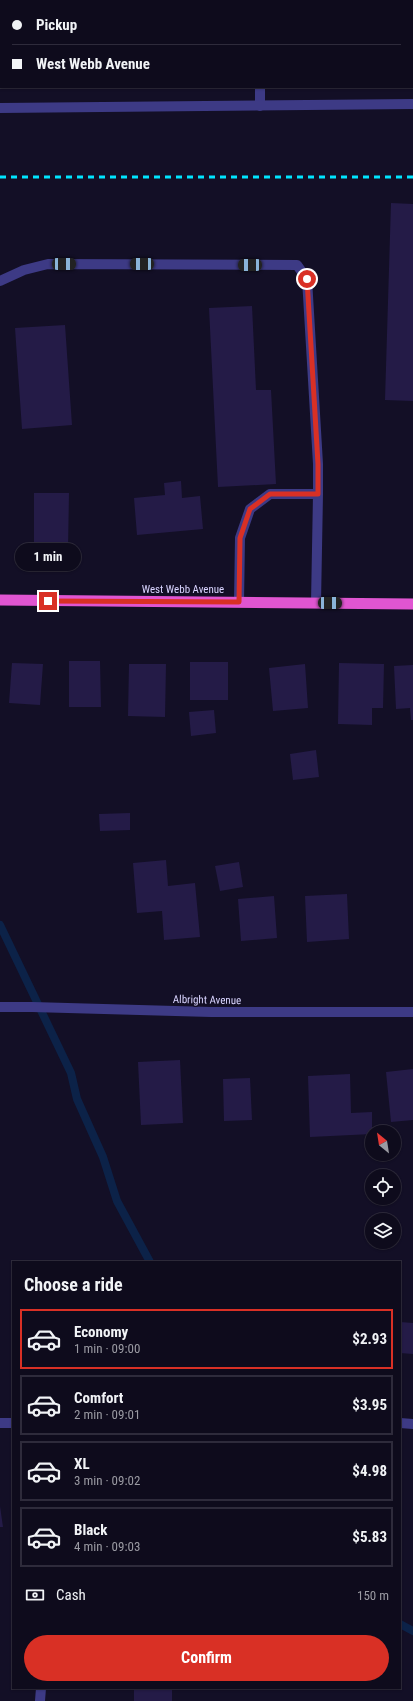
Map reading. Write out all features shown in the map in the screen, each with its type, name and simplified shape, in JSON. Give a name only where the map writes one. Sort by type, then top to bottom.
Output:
[{"type":"highway","name":"West Webb Avenue","points":[[0,600],[413,604]]},
{"type":"street","points":[[260,88],[260,106]]},
{"type":"street","points":[[0,108],[413,104]]},
{"type":"street","points":[[0,281],[24,270],[48,264],[297,265],[307,279],[318,464],[316,603]]},
{"type":"street","points":[[239,602],[240,538],[250,509],[270,494],[318,494]]},
{"type":"street","name":"Albright Avenue","points":[[0,1007],[211,1012],[413,1012]]},
{"type":"street","points":[[0,1423],[12,1423]]},
{"type":"street","points":[[401,1423],[413,1424]]},
{"type":"street","points":[[40,1701],[41,1689]]},
{"type":"building","points":[[391,203],[413,204],[413,401],[385,400]]},
{"type":"building","points":[[252,306],[256,390],[271,390],[276,484],[218,487],[209,308]]},
{"type":"building","points":[[65,325],[72,425],[22,429],[15,328]]},
{"type":"building","points":[[181,481],[182,498],[200,496],[203,529],[137,535],[134,498],[165,495],[164,483]]},
{"type":"building","points":[[34,493],[69,493],[68,549],[34,549]]},
{"type":"building","points":[[69,661],[100,661],[101,707],[69,707]]},
{"type":"building","points":[[190,662],[228,662],[228,700],[190,700]]},
{"type":"building","points":[[12,663],[43,664],[40,705],[9,703]]},
{"type":"building","points":[[339,663],[384,664],[383,708],[372,708],[372,725],[338,724]]},
{"type":"building","points":[[129,664],[166,664],[165,717],[128,716]]},
{"type":"building","points":[[305,664],[308,708],[273,711],[269,668]]},
{"type":"building","points":[[413,665],[413,720],[411,720],[410,708],[396,709],[394,666]]},
{"type":"building","points":[[214,710],[216,733],[191,736],[189,712]]},
{"type":"building","points":[[316,750],[319,777],[293,780],[290,754]]},
{"type":"building","points":[[130,813],[130,830],[100,831],[99,814]]},
{"type":"building","points":[[166,860],[168,886],[195,883],[200,937],[164,940],[162,911],[137,913],[133,863]]},
{"type":"building","points":[[239,862],[243,887],[220,891],[215,866]]},
{"type":"building","points":[[347,894],[349,939],[307,942],[305,896]]},
{"type":"building","points":[[274,896],[277,938],[241,941],[238,899]]},
{"type":"building","points":[[180,1060],[183,1123],[141,1125],[138,1062]]},
{"type":"building","points":[[413,1069],[413,1120],[391,1122],[386,1072]]},
{"type":"building","points":[[350,1074],[351,1113],[372,1112],[372,1125],[365,1125],[365,1134],[310,1137],[308,1076]]},
{"type":"building","points":[[250,1078],[252,1120],[224,1121],[223,1079]]},
{"type":"building","points":[[401,1322],[413,1323],[413,1354],[401,1353]]},
{"type":"building","points":[[0,1506],[3,1527],[0,1527]]},
{"type":"building","points":[[134,1689],[172,1689],[172,1701],[134,1701]]},
{"type":"waterway","points":[[0,925],[71,1073],[77,1099],[103,1157],[117,1201],[149,1261]]},
{"type":"waterway","points":[[401,1625],[413,1631]]},
{"type":"railway","points":[[0,177],[413,177]]},
{"type":"route","points":[[48,601],[239,602],[240,538],[250,509],[270,494],[318,494],[318,464],[307,279]]}]
